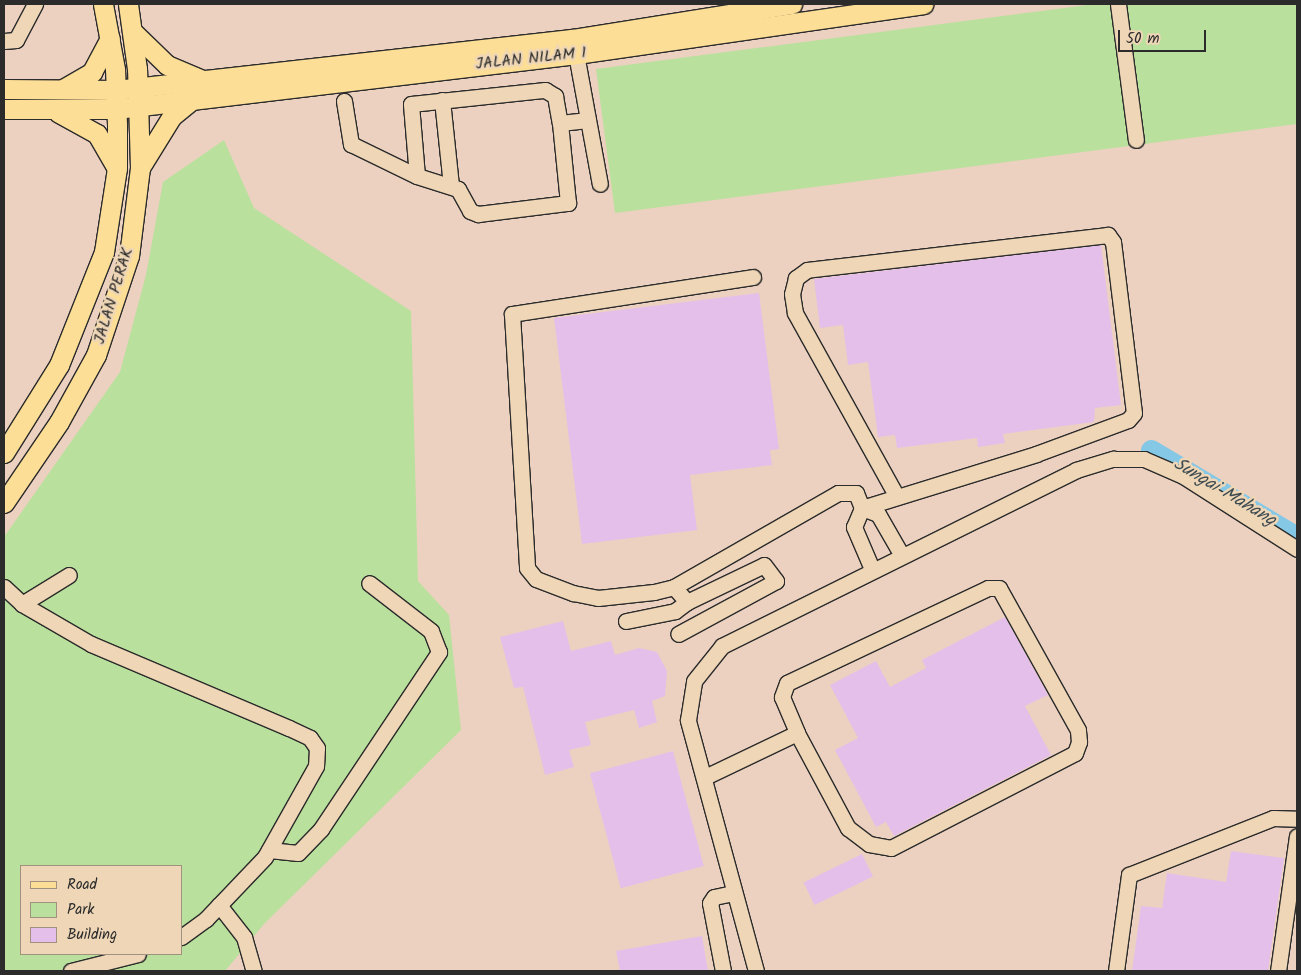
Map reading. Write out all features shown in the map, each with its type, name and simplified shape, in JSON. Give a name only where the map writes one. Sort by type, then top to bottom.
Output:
[{"type":"main road","name":"JALAN PERAK","points":[[4,453],[59,365],[89,296],[104,252],[117,168],[116,100],[110,38],[103,4]]},
{"type":"main road","name":"JALAN PERAK","points":[[4,503],[59,422],[96,355],[129,256],[140,168],[134,34],[128,4]]},
{"type":"main road","name":"JALAN NILAM 1","points":[[138,97],[203,80],[575,46],[792,4]]},
{"type":"main road","name":"JALAN NILAM 1","points":[[138,97],[195,98],[575,46],[923,4]]},
{"type":"main road","points":[[134,34],[167,65],[203,80]]},
{"type":"main road","points":[[62,90],[92,72],[110,38]]},
{"type":"main road","points":[[4,89],[62,90],[116,100]]},
{"type":"main road","points":[[4,109],[48,109],[138,97]]},
{"type":"main road","points":[[140,168],[172,116],[195,98]]},
{"type":"main road","points":[[48,109],[83,122],[97,134],[117,168]]},
{"type":"street","points":[[4,41],[16,40],[35,4]]},
{"type":"street","points":[[1118,4],[1136,140]]},
{"type":"street","points":[[575,46],[600,184]]},
{"type":"street","points":[[344,101],[351,144],[417,176],[451,185],[462,193],[470,211],[478,214],[566,205],[569,198],[555,96],[545,90],[442,100],[408,107],[417,176]]},
{"type":"street","points":[[442,100],[451,185]]},
{"type":"street","points":[[560,124],[588,120]]},
{"type":"street","points":[[862,508],[896,495],[1036,454],[1128,420],[1134,404],[1113,242],[1108,235],[807,270],[796,278],[792,294],[795,313],[896,495]]},
{"type":"street","points":[[753,277],[522,309],[512,314],[510,322],[527,568],[550,585],[598,598],[674,587],[838,493],[856,494],[862,508],[854,527],[872,569]]},
{"type":"street","points":[[756,971],[733,893],[705,777],[688,720],[694,681],[705,662],[722,646],[901,554],[1076,470],[1113,459],[1144,458],[1183,476],[1297,549]]},
{"type":"street","points":[[862,508],[878,514],[901,554]]},
{"type":"street","points":[[626,621],[675,611],[687,602],[761,566],[776,578],[774,584],[678,634]]},
{"type":"street","points":[[22,604],[69,575]]},
{"type":"street","points":[[269,850],[298,853],[321,829],[439,652],[431,632],[368,584]]},
{"type":"street","points":[[674,587],[687,602]]},
{"type":"street","points":[[4,588],[22,604],[91,644],[310,738],[317,748],[316,766],[269,850],[220,905],[182,936]]},
{"type":"street","points":[[988,588],[999,588],[1078,730],[1079,742],[1075,753],[891,848],[869,844],[848,828],[797,733],[782,697],[787,683],[988,588]]},
{"type":"street","points":[[705,777],[797,733]]},
{"type":"street","points":[[1116,971],[1129,874],[1272,818],[1297,819]]},
{"type":"street","points":[[1278,971],[1297,836]]},
{"type":"street","points":[[723,971],[710,903],[714,896],[733,893]]},
{"type":"street","points":[[220,905],[244,937],[254,971]]},
{"type":"street","points":[[71,971],[134,955]]},
{"type":"green space","points":[[1095,4],[1297,4],[1297,124],[615,213],[596,69]]},
{"type":"green space","points":[[224,140],[254,208],[411,311],[418,581],[449,615],[461,730],[264,924],[225,971],[4,971],[4,537],[120,372],[146,275],[163,182]]},
{"type":"building","points":[[1101,245],[1121,405],[1095,408],[1094,422],[1003,434],[1005,443],[978,447],[977,438],[897,448],[895,435],[878,437],[868,362],[848,365],[843,325],[820,328],[814,279]]},
{"type":"building","points":[[759,293],[779,449],[770,450],[772,465],[690,475],[697,530],[582,544],[554,318]]},
{"type":"building","points":[[1005,617],[1048,695],[1025,706],[1051,755],[894,836],[886,822],[876,827],[835,750],[858,738],[830,685],[876,661],[890,687],[926,668],[922,660]]},
{"type":"building","points":[[563,621],[571,651],[611,641],[615,655],[639,648],[657,652],[667,671],[665,696],[652,701],[657,722],[639,728],[634,710],[585,722],[591,745],[569,750],[574,767],[545,775],[523,687],[514,688],[500,637]]},
{"type":"building","points":[[673,751],[704,866],[621,888],[590,773]]},
{"type":"building","points":[[1231,851],[1284,858],[1268,971],[1132,971],[1141,906],[1162,908],[1167,873],[1226,882]]},
{"type":"building","points":[[862,854],[873,876],[815,905],[804,882]]},
{"type":"building","points":[[702,936],[708,971],[620,971],[616,951]]},
{"type":"waterway","name":"Sungai Mahang","points":[[1151,450],[1297,537]]}]
